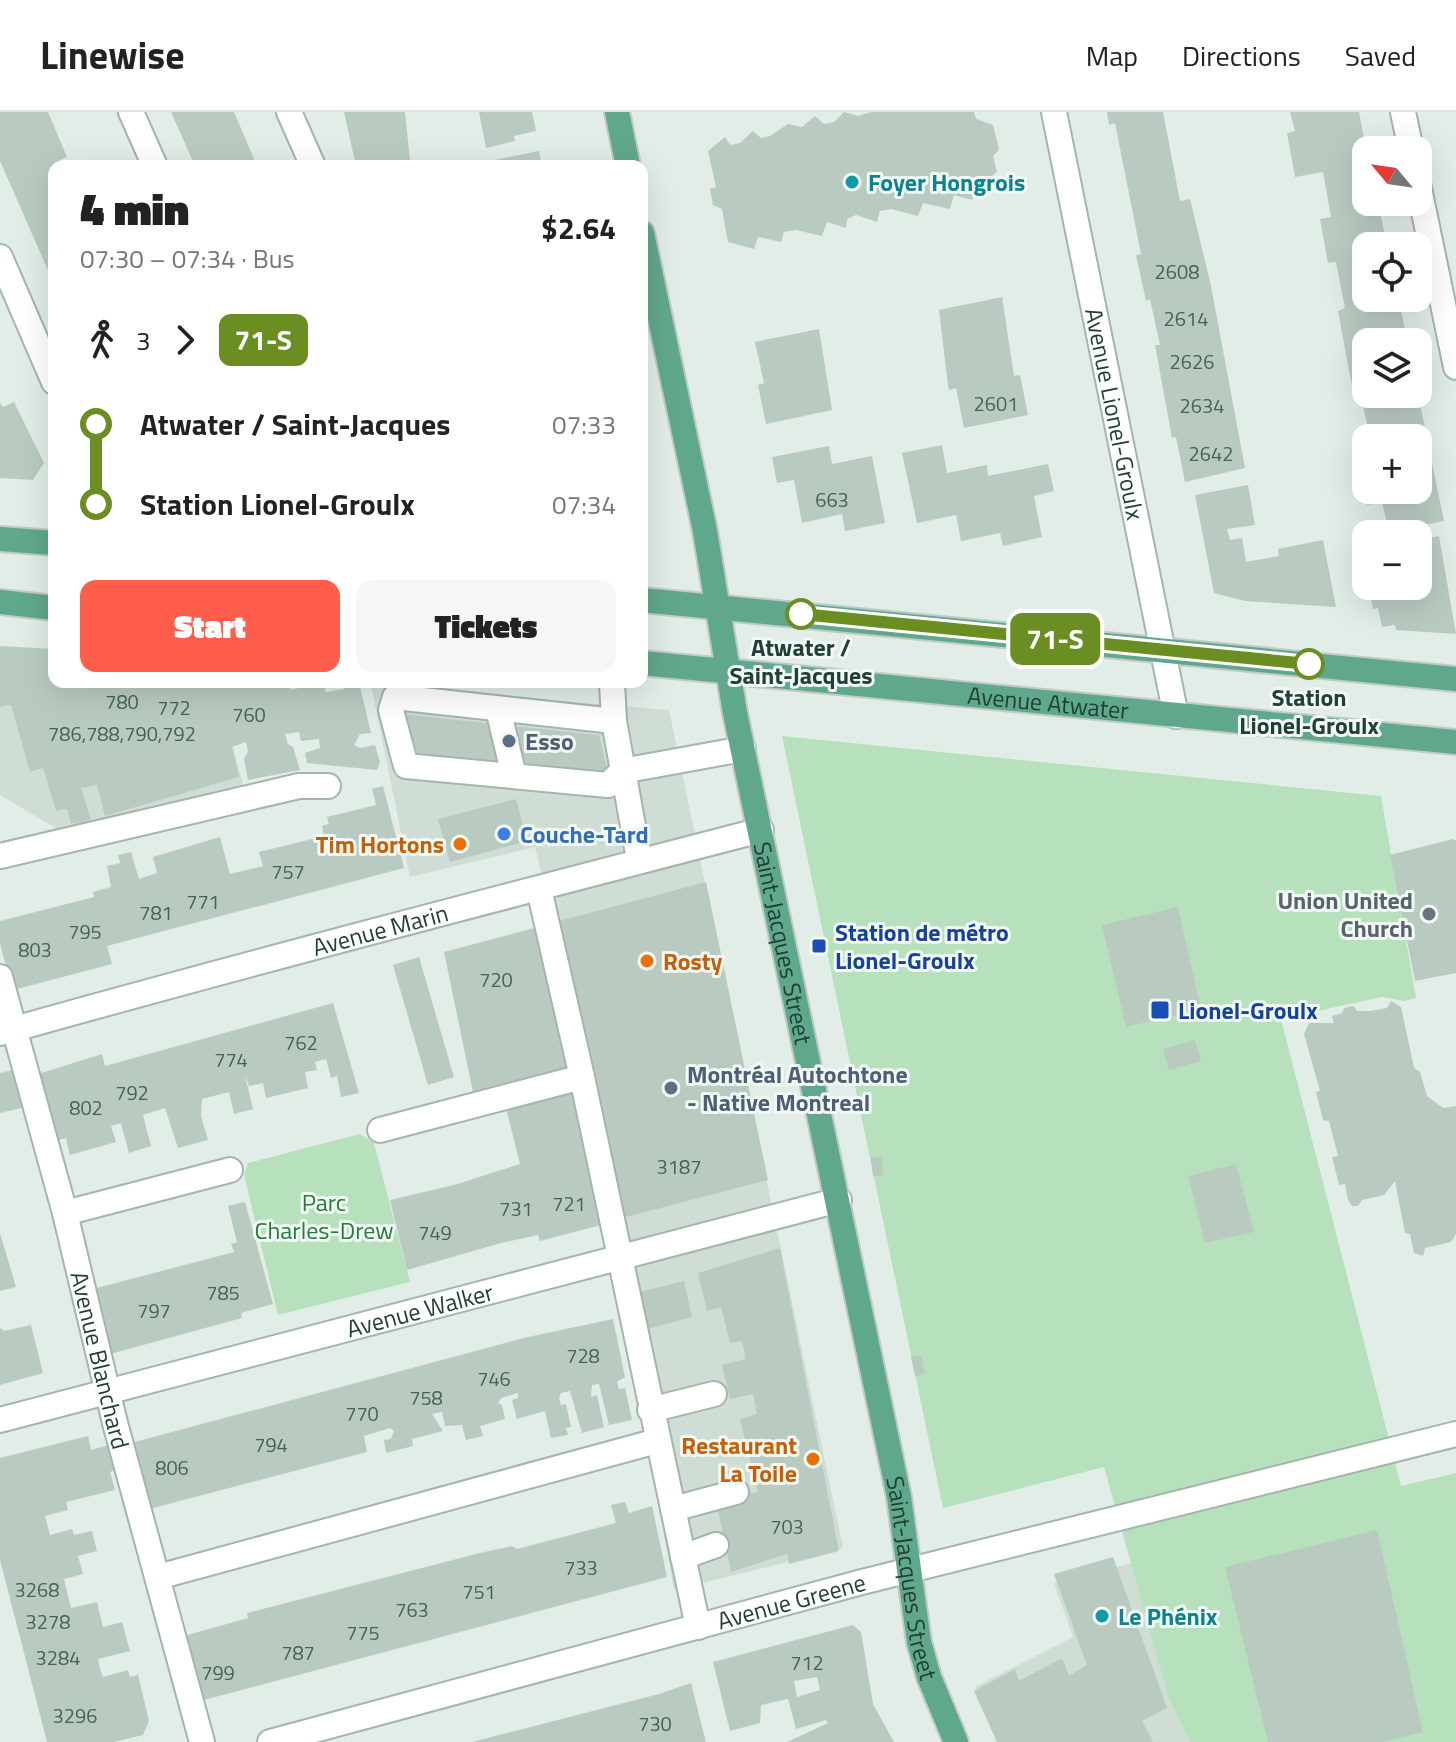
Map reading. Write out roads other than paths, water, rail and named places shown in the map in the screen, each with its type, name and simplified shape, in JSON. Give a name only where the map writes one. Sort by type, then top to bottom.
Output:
[{"type":"main road","points":[[617,112],[627,160]]},
{"type":"main road","name":"Saint-Jacques Street","points":[[648,263],[743,749],[899,1497],[921,1651],[956,1742]]},
{"type":"main road","points":[[0,539],[48,543]]},
{"type":"main road","points":[[648,600],[1456,679]]},
{"type":"main road","points":[[0,602],[48,607]]},
{"type":"main road","name":"Avenue Atwater","points":[[648,664],[1456,742]]},
{"type":"street","points":[[131,112],[152,160]]},
{"type":"street","points":[[289,112],[310,160]]},
{"type":"street","name":"Avenue Lionel-Groulx","points":[[1054,112],[1176,716]]},
{"type":"street","points":[[1403,112],[1408,136]]},
{"type":"street","points":[[1425,216],[1456,367]]},
{"type":"street","points":[[0,257],[46,343]]},
{"type":"street","points":[[612,688],[614,721],[639,859]]},
{"type":"street","points":[[614,721],[498,709],[426,691],[395,697],[391,710],[406,766],[608,785],[622,771],[743,749]]},
{"type":"street","points":[[498,709],[514,776]]},
{"type":"street","points":[[0,856],[299,786],[328,786]]},
{"type":"street","name":"Avenue Marin","points":[[7,1031],[539,889],[639,859],[761,830]]},
{"type":"street","points":[[539,889],[582,1077],[698,1627]]},
{"type":"street","name":"Avenue Blanchard","points":[[0,977],[7,1031],[65,1213],[107,1391],[202,1742]]},
{"type":"street","points":[[380,1130],[582,1077]]},
{"type":"street","points":[[65,1213],[230,1170]]},
{"type":"street","name":"Avenue Walker","points":[[0,1420],[839,1200]]},
{"type":"street","points":[[650,1410],[714,1394]]},
{"type":"street","name":"Avenue Greene","points":[[270,1742],[910,1571],[1456,1434]]},
{"type":"street","points":[[158,1577],[657,1441]]},
{"type":"street","points":[[673,1509],[736,1492]]},
{"type":"street","points":[[683,1557],[716,1545]]},
{"type":"place","name":"Foyer Hongrois","points":[[852,182]]},
{"type":"place","name":"Atwater / Saint-Jacques","points":[[801,614]]},
{"type":"place","name":"Station Lionel-Groulx","points":[[1309,664]]},
{"type":"place","name":"Esso","points":[[509,741]]},
{"type":"place","name":"Couche-Tard","points":[[504,834]]},
{"type":"place","name":"Tim Hortons","points":[[460,844]]},
{"type":"place","name":"Union United Church","points":[[1429,914]]},
{"type":"place","name":"Station de métro Lionel-Groulx","points":[[819,946]]},
{"type":"place","name":"Rosty","points":[[647,961]]},
{"type":"place","name":"Lionel-Groulx","points":[[1160,1010]]},
{"type":"place","name":"Montréal Autochtone - Native Montreal","points":[[671,1088]]},
{"type":"place","name":"Restaurant La Toile","points":[[813,1459]]},
{"type":"place","name":"Le Phénix","points":[[1102,1616]]},
{"type":"park label","name":"Parc Charles-Drew","points":[[324,1216]]}]
